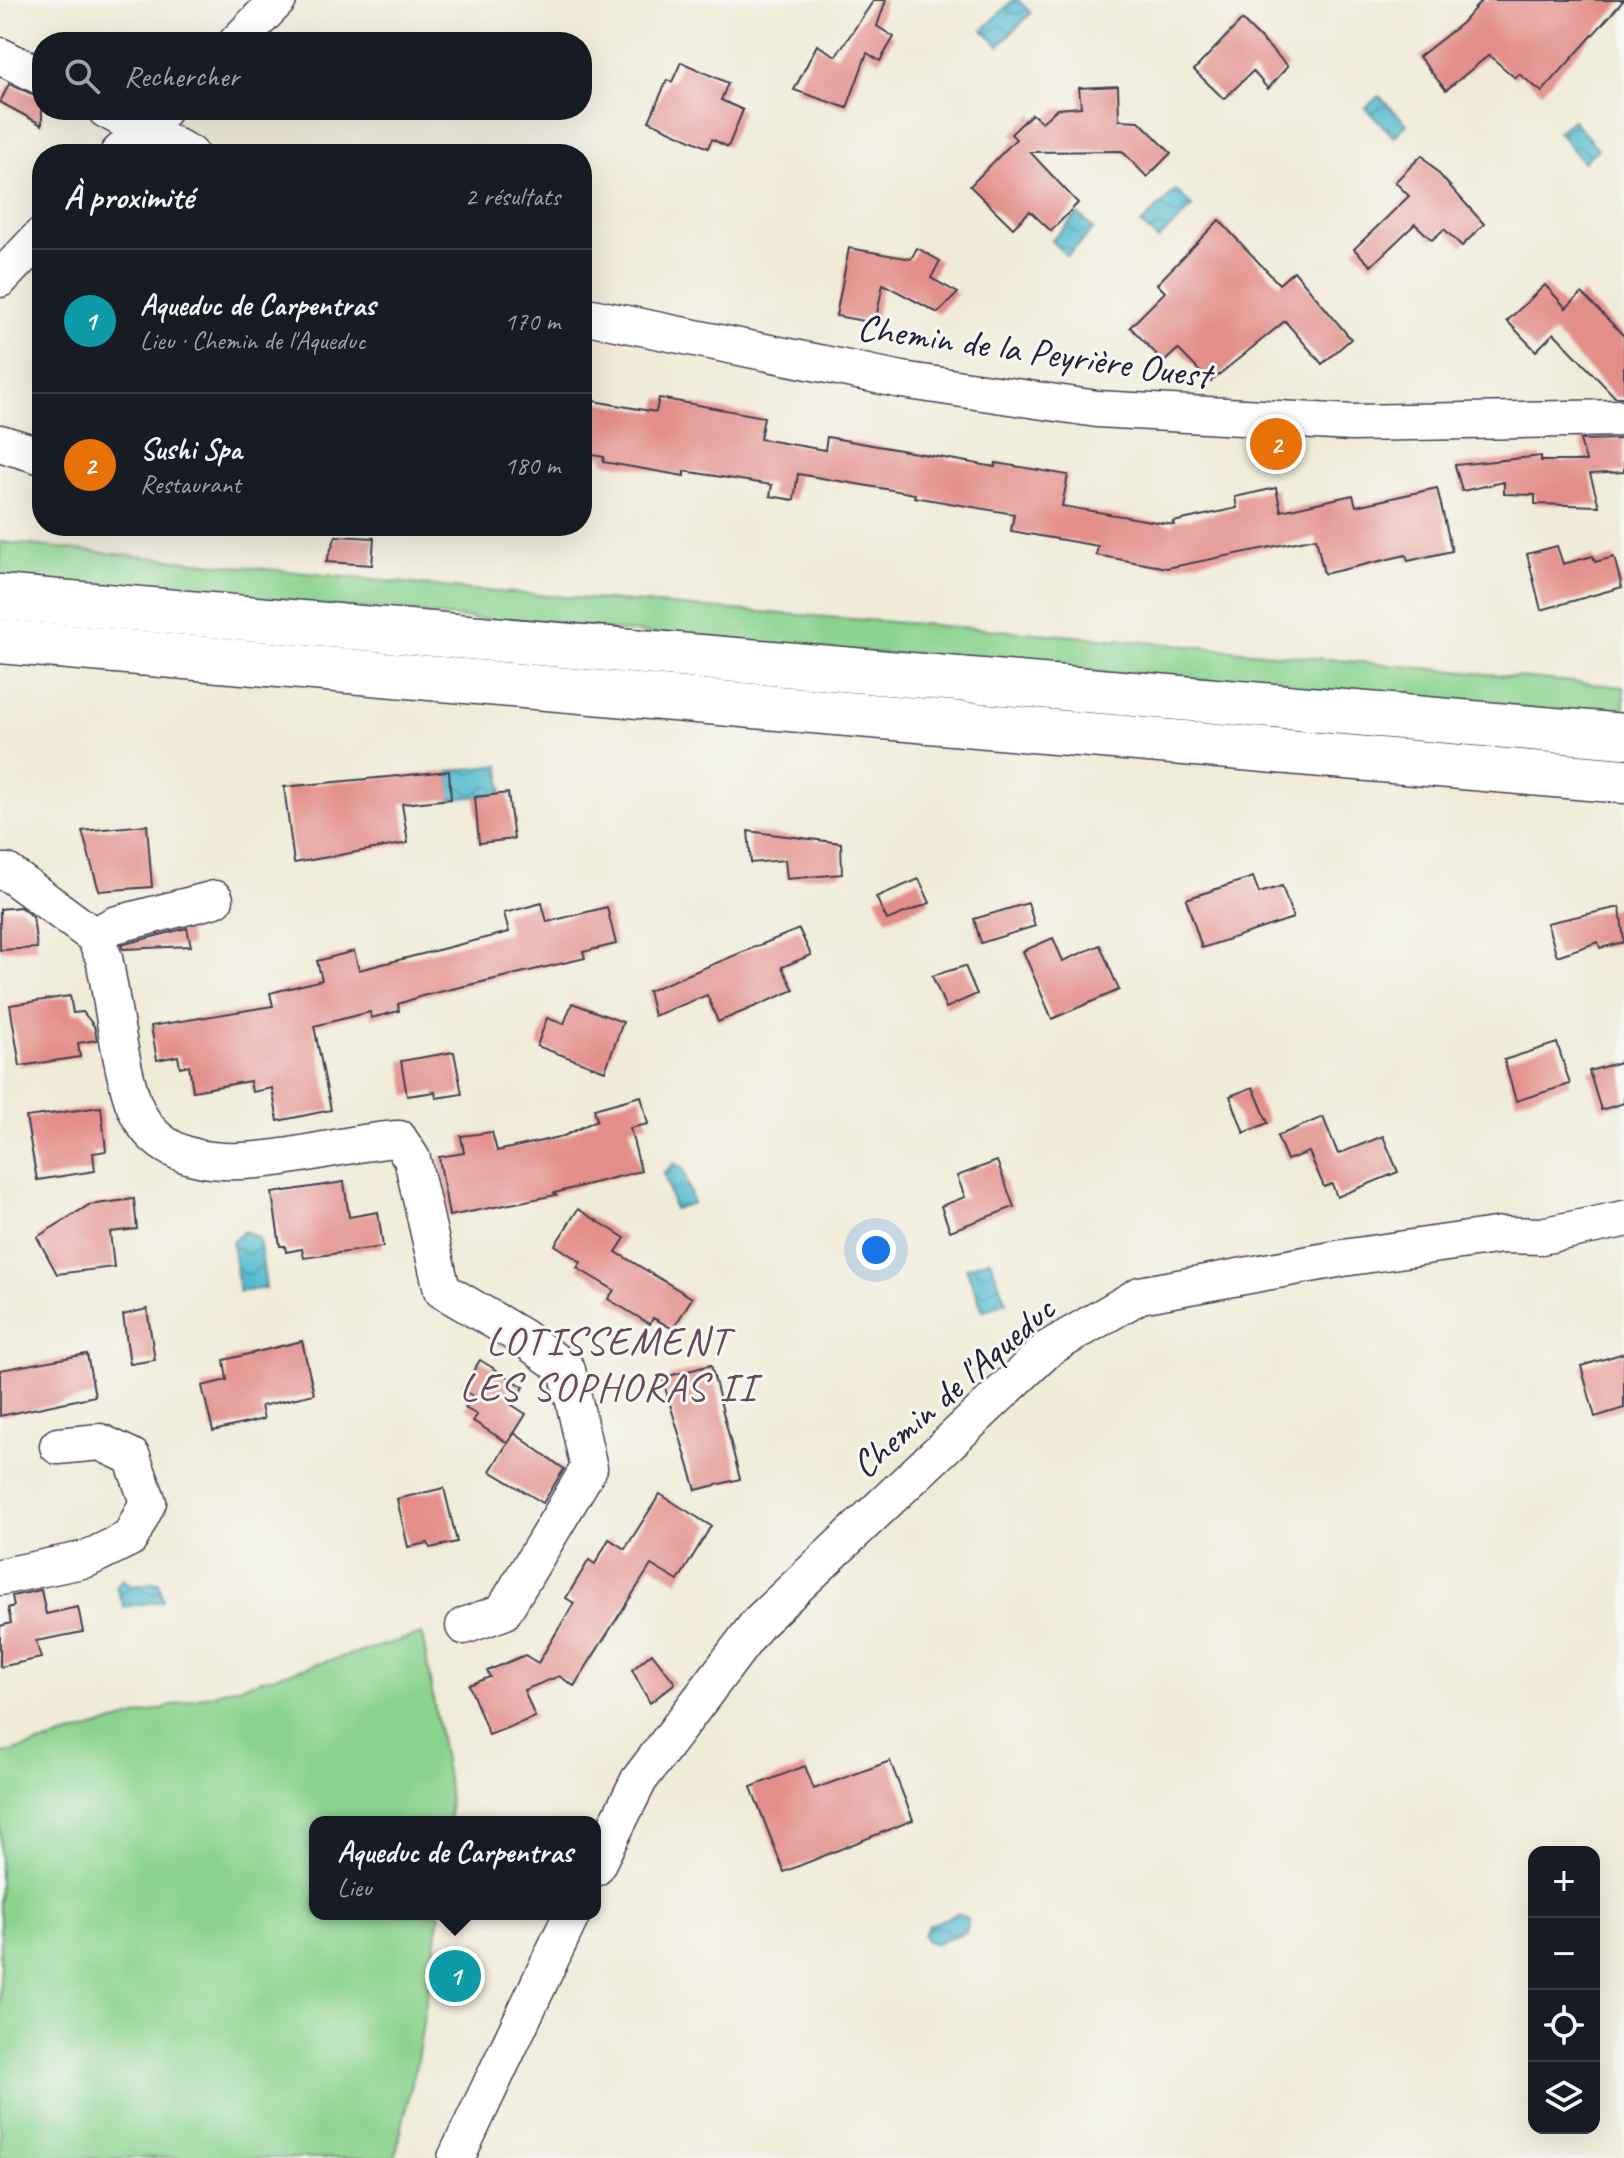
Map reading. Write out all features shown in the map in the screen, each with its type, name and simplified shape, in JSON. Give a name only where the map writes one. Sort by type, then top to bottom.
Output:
[{"type":"main road","points":[[0,597],[1624,736]]},
{"type":"main road","points":[[0,641],[1624,781]]},
{"type":"street","points":[[247,32],[278,0]]},
{"type":"street","points":[[0,56],[32,72]]},
{"type":"street","points":[[123,120],[169,144]]},
{"type":"street","points":[[0,279],[32,245]]},
{"type":"street","name":"Chemin de la Peyrière Ouest","points":[[592,317],[902,380],[1097,409],[1352,423],[1624,418]]},
{"type":"street","points":[[0,443],[32,453]]},
{"type":"street","points":[[0,872],[7,872],[94,936],[104,958],[133,1101],[150,1134],[173,1151],[227,1164],[399,1139],[412,1159],[442,1290],[522,1337],[567,1370],[589,1468],[503,1612],[464,1626]]},
{"type":"street","points":[[94,936],[114,925],[215,899]]},
{"type":"street","name":"Chemin de l'Aqueduc","points":[[601,1856],[639,1780],[758,1623],[930,1458],[1061,1340],[1140,1295],[1343,1258],[1502,1235],[1541,1236],[1624,1219]]},
{"type":"street","points":[[0,1577],[87,1559],[130,1538],[148,1502],[132,1457],[100,1442],[58,1446]]},
{"type":"street","points":[[456,2158],[569,1920]]},
{"type":"green space","points":[[0,542],[472,590],[1114,639],[1624,687],[1624,717],[0,578]]},
{"type":"green space","points":[[422,1634],[449,1790],[450,1816],[309,1816],[309,1920],[439,1920],[417,2060],[395,2158],[0,2158],[0,1755]]},
{"type":"water","points":[[1013,0],[1018,0],[1031,13],[999,46],[983,30]]},
{"type":"water","points":[[1379,96],[1407,124],[1394,137],[1366,108]]},
{"type":"water","points":[[1573,120],[1598,149],[1583,162],[1558,132]]},
{"type":"water","points":[[1176,190],[1193,207],[1158,240],[1141,224]]},
{"type":"water","points":[[1078,214],[1094,229],[1067,256],[1051,241]]},
{"type":"water","points":[[500,765],[502,794],[450,799],[449,771]]},
{"type":"water","points":[[674,1163],[683,1168],[693,1203],[674,1209],[664,1173]]},
{"type":"water","points":[[244,1231],[259,1238],[266,1288],[239,1292],[232,1242]]},
{"type":"water","points":[[990,1259],[1006,1302],[983,1311],[966,1268]]},
{"type":"water","points":[[122,1579],[132,1586],[159,1582],[163,1601],[124,1607],[116,1587]]},
{"type":"water","points":[[958,1913],[968,1919],[967,1931],[934,1945],[926,1941],[923,1934],[929,1925]]},
{"type":"building","points":[[874,0],[886,0],[877,26],[894,37],[880,61],[867,53],[847,108],[794,90],[817,45],[836,56]]},
{"type":"building","points":[[1482,0],[1624,0],[1542,92],[1519,74],[1515,78],[1489,55],[1446,90],[1419,57],[1462,23]]},
{"type":"building","points":[[1242,20],[1288,66],[1268,89],[1253,71],[1224,99],[1194,70]]},
{"type":"building","points":[[681,62],[728,83],[721,100],[743,110],[728,147],[712,139],[708,148],[649,121],[667,80],[672,82]]},
{"type":"building","points":[[9,84],[32,94],[32,120],[0,102]]},
{"type":"building","points":[[1118,86],[1119,120],[1139,121],[1171,153],[1147,177],[1122,151],[1030,152],[1078,203],[1051,231],[1030,211],[1013,228],[970,186],[1016,139],[1011,134],[1032,114],[1042,122],[1057,109],[1081,107],[1079,88]]},
{"type":"building","points":[[1422,155],[1484,224],[1462,246],[1444,229],[1432,240],[1415,224],[1371,266],[1354,249],[1409,196],[1395,182]]},
{"type":"building","points":[[1219,220],[1279,284],[1294,271],[1351,339],[1322,364],[1285,321],[1210,382],[1178,349],[1164,362],[1130,327],[1165,292],[1157,284]]},
{"type":"building","points":[[849,248],[911,259],[917,248],[940,261],[931,278],[958,293],[938,313],[883,284],[875,323],[836,316]]},
{"type":"building","points":[[1545,285],[1566,308],[1582,293],[1624,336],[1624,397],[1615,397],[1554,333],[1536,351],[1507,321]]},
{"type":"building","points":[[659,398],[764,417],[760,439],[825,450],[827,437],[995,467],[996,463],[1068,475],[1062,506],[1174,525],[1173,522],[1237,508],[1235,497],[1276,488],[1281,511],[1353,495],[1356,506],[1437,488],[1452,551],[1408,561],[1406,555],[1324,574],[1316,538],[1167,568],[1096,555],[1098,546],[1011,531],[1014,514],[914,497],[915,494],[798,474],[794,500],[770,496],[772,485],[684,471],[684,476],[603,462],[604,457],[592,455],[592,401],[656,412]]},
{"type":"building","points":[[1624,439],[1624,472],[1590,474],[1599,506],[1535,504],[1535,495],[1504,494],[1504,482],[1462,491],[1455,465],[1541,456],[1541,461],[1586,461],[1580,440]]},
{"type":"building","points":[[336,536],[374,538],[372,565],[326,562]]},
{"type":"building","points":[[1557,546],[1563,564],[1593,556],[1595,562],[1614,557],[1622,587],[1541,610],[1527,554]]},
{"type":"building","points":[[449,771],[451,799],[402,804],[408,843],[294,863],[284,787]]},
{"type":"building","points":[[508,793],[514,839],[479,843],[475,797]]},
{"type":"building","points":[[147,825],[152,887],[99,891],[82,831]]},
{"type":"building","points":[[748,831],[841,843],[842,874],[787,879],[785,860],[751,863]]},
{"type":"building","points":[[1253,877],[1259,893],[1282,886],[1293,918],[1202,948],[1186,899]]},
{"type":"building","points":[[919,879],[930,903],[887,920],[876,897]]},
{"type":"building","points":[[542,903],[547,922],[607,907],[616,944],[583,952],[585,958],[422,996],[398,1004],[399,1011],[371,1018],[370,1012],[314,1026],[331,1110],[278,1121],[272,1088],[252,1092],[250,1081],[193,1091],[189,1065],[180,1067],[178,1056],[157,1060],[151,1026],[273,1006],[270,993],[322,980],[317,961],[354,951],[359,970],[509,932],[504,913]]},
{"type":"building","points":[[1028,903],[1035,926],[981,943],[974,919]]},
{"type":"building","points":[[20,907],[33,917],[37,948],[0,950],[0,909]]},
{"type":"building","points":[[1620,907],[1624,942],[1600,948],[1598,942],[1557,956],[1547,923]]},
{"type":"building","points":[[187,928],[191,946],[123,949],[121,945]]},
{"type":"building","points":[[799,929],[811,955],[782,967],[794,990],[718,1022],[707,995],[654,1016],[648,991]]},
{"type":"building","points":[[1053,938],[1063,961],[1100,945],[1119,990],[1052,1019],[1023,951]]},
{"type":"building","points":[[965,966],[977,994],[946,1008],[932,976]]},
{"type":"building","points":[[70,996],[73,1013],[83,1012],[94,1026],[97,1040],[78,1043],[80,1057],[20,1066],[10,1005]]},
{"type":"building","points":[[572,1003],[623,1022],[605,1071],[537,1046],[547,1018],[564,1024]]},
{"type":"building","points":[[1557,1043],[1570,1084],[1516,1101],[1504,1060]]},
{"type":"building","points":[[454,1052],[462,1094],[436,1098],[435,1092],[407,1096],[401,1061]]},
{"type":"building","points":[[1624,1061],[1624,1103],[1601,1110],[1589,1071]]},
{"type":"building","points":[[1253,1087],[1268,1123],[1244,1133],[1230,1096]]},
{"type":"building","points":[[641,1096],[648,1124],[630,1128],[641,1171],[554,1193],[556,1195],[449,1216],[439,1157],[464,1153],[461,1136],[492,1132],[497,1151],[564,1136],[597,1120],[594,1109]]},
{"type":"building","points":[[101,1107],[106,1151],[93,1153],[95,1171],[37,1180],[26,1117]]},
{"type":"building","points":[[1323,1117],[1338,1154],[1383,1136],[1398,1172],[1337,1197],[1332,1184],[1324,1187],[1309,1152],[1287,1160],[1277,1136]]},
{"type":"building","points":[[997,1161],[1014,1207],[950,1231],[941,1206],[965,1197],[957,1176]]},
{"type":"building","points":[[344,1182],[349,1217],[378,1212],[383,1247],[304,1258],[302,1249],[286,1252],[285,1246],[280,1246],[272,1193]]},
{"type":"building","points":[[134,1199],[137,1229],[110,1232],[114,1267],[57,1274],[37,1237],[89,1205]]},
{"type":"building","points":[[578,1209],[625,1238],[616,1252],[692,1298],[673,1329],[653,1318],[650,1324],[608,1299],[614,1290],[577,1268],[581,1262],[555,1245]]},
{"type":"building","points":[[147,1309],[155,1360],[130,1364],[123,1315]]},
{"type":"building","points":[[302,1341],[314,1394],[261,1406],[264,1419],[213,1431],[202,1386],[227,1380],[224,1360]]},
{"type":"building","points":[[1624,1353],[1624,1408],[1595,1417],[1581,1366]]},
{"type":"building","points":[[87,1354],[95,1396],[0,1416],[0,1370]]},
{"type":"building","points":[[480,1360],[524,1387],[512,1405],[526,1414],[508,1443],[473,1421],[477,1415],[465,1408],[473,1396],[462,1389]]},
{"type":"building","points":[[711,1365],[740,1479],[696,1490],[663,1381],[670,1379],[669,1376]]},
{"type":"building","points":[[514,1433],[564,1469],[543,1503],[490,1471]]},
{"type":"building","points":[[444,1488],[457,1542],[430,1548],[428,1543],[408,1547],[397,1499]]},
{"type":"building","points":[[660,1494],[711,1526],[678,1581],[651,1565],[574,1686],[559,1676],[524,1690],[535,1717],[489,1735],[469,1685],[490,1677],[487,1671],[525,1655],[538,1663],[574,1603],[566,1598],[589,1560],[595,1564],[609,1539],[625,1549]]},
{"type":"building","points":[[41,1590],[46,1614],[78,1607],[83,1632],[36,1641],[41,1658],[0,1667],[0,1626],[11,1623],[8,1608],[14,1606],[12,1596]]},
{"type":"building","points":[[652,1653],[675,1683],[650,1703],[632,1670]]},
{"type":"building","points":[[890,1761],[913,1820],[784,1872],[751,1787],[805,1766],[814,1789]]},
{"type":"place","name":"Sushi Spa","points":[[1276,444]]},
{"type":"place","name":"Aqueduc de Carpentras","points":[[455,1976]]},
{"type":"district","name":"LOTISSEMENT LES SOPHORAS II","points":[[608,1364]]}]
